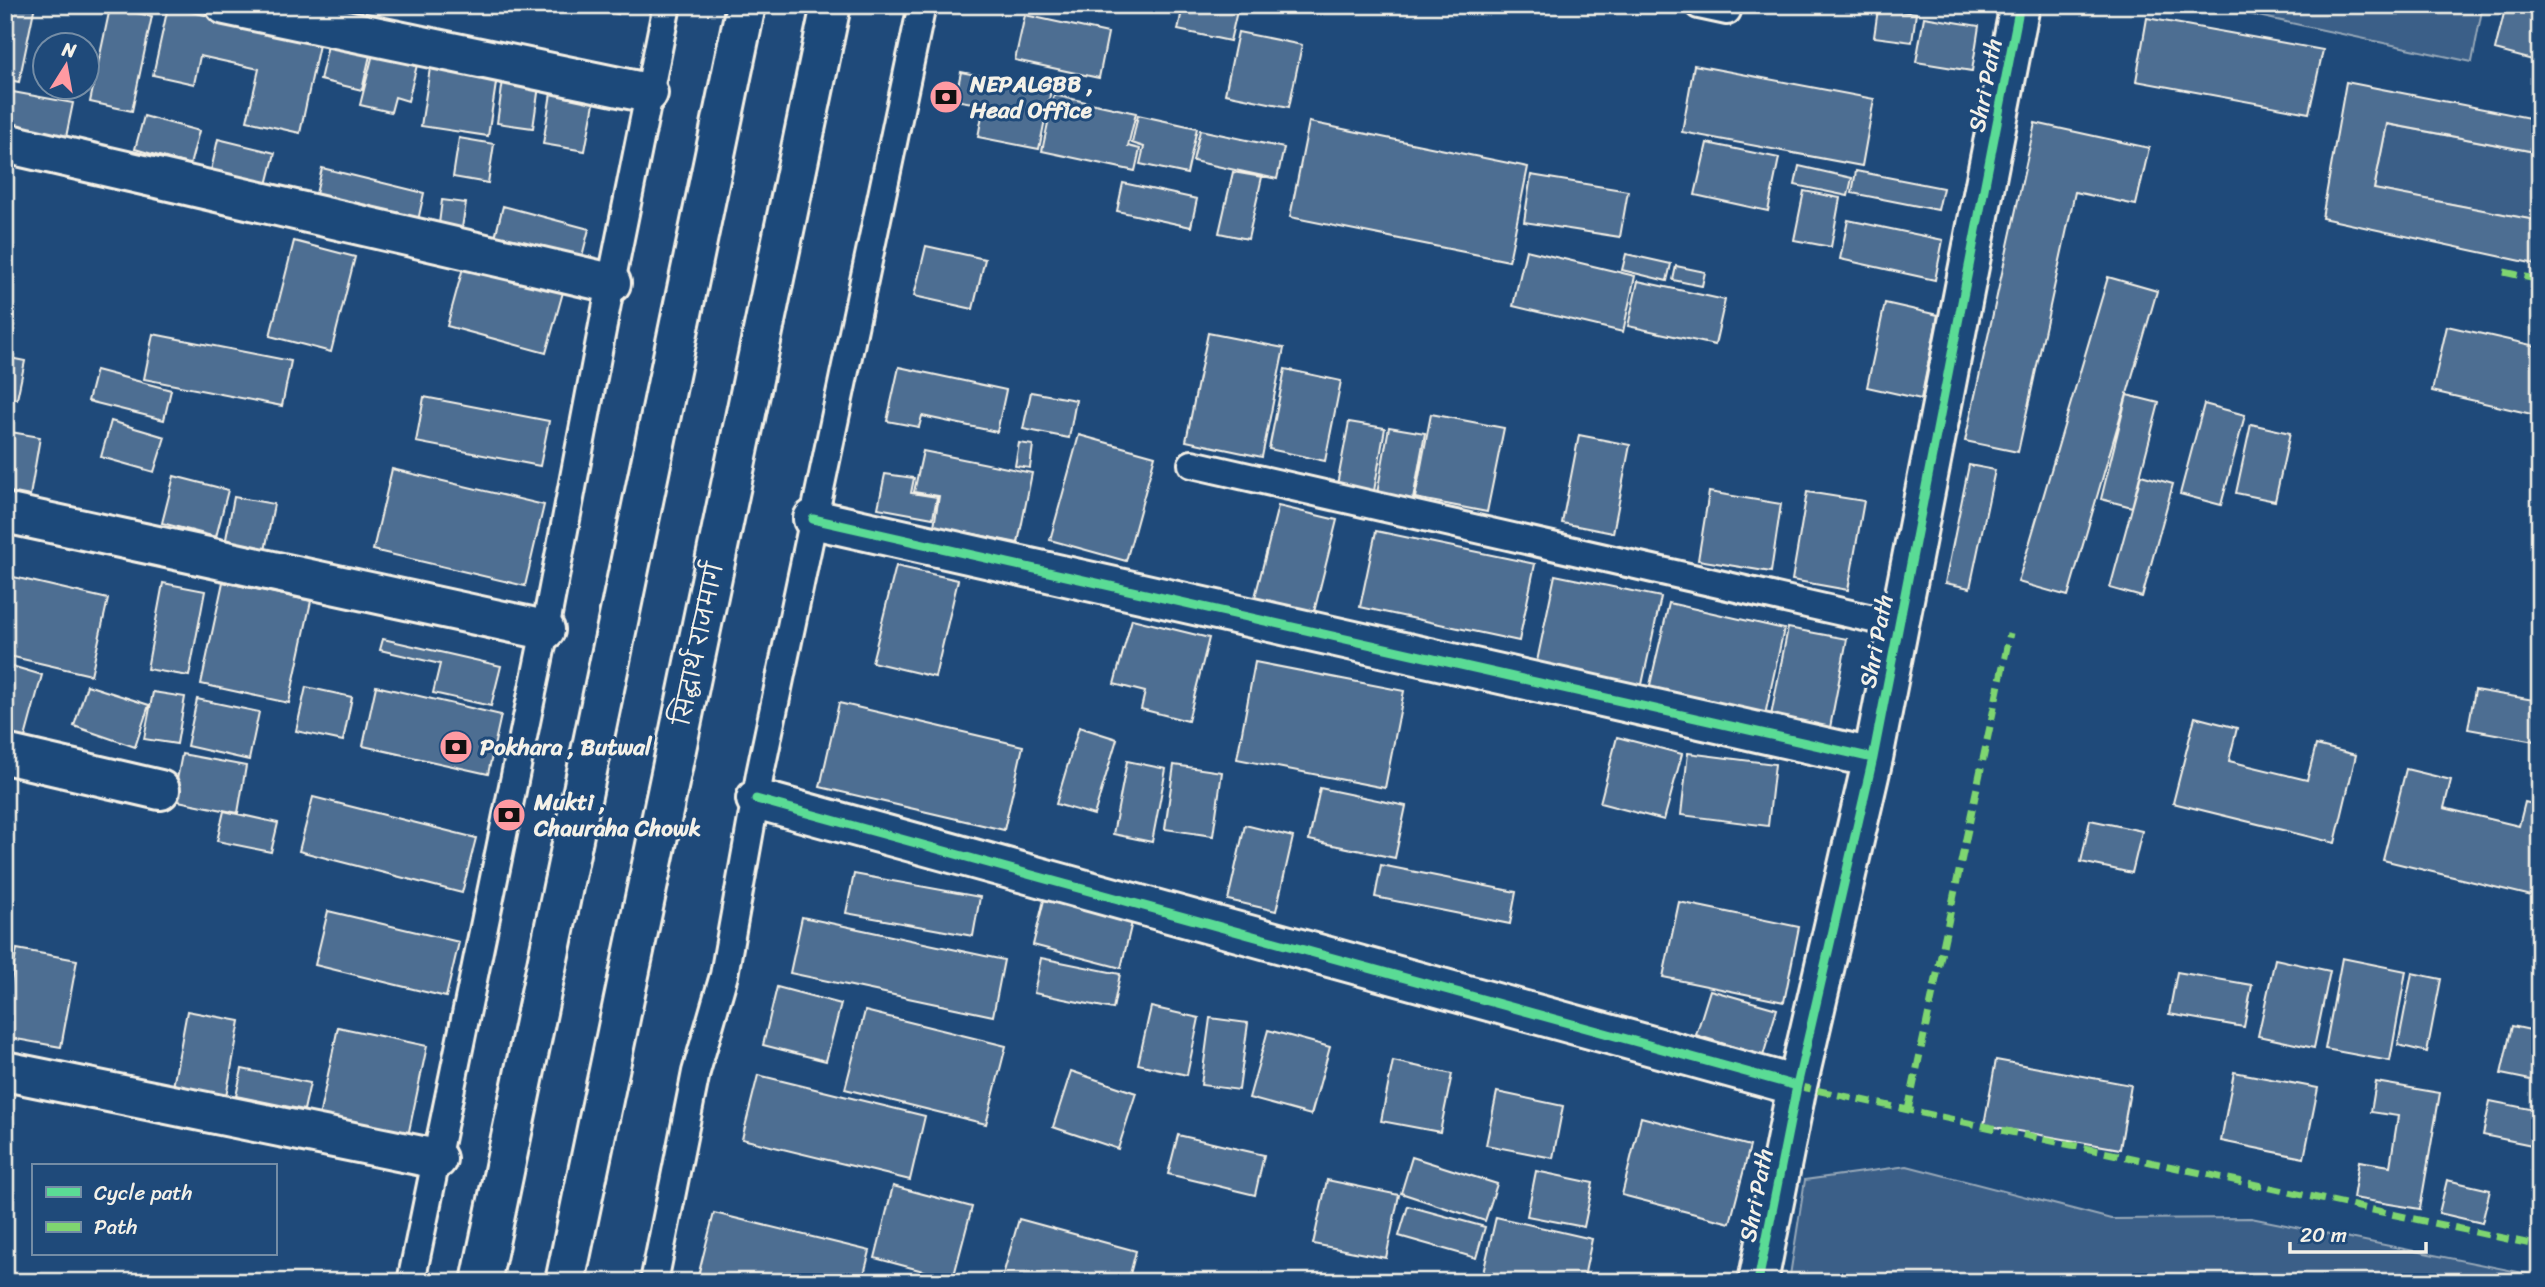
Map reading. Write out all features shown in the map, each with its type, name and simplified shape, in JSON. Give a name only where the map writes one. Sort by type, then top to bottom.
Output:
[{"type":"main road","points":[[225,5],[648,93]]},
{"type":"main road","points":[[481,1282],[746,5]]},
{"type":"main road","name":"सिद्धार्थ राजमार्ग","points":[[565,1282],[831,5]]},
{"type":"main road","name":"Shri Path","points":[[1758,1282],[1797,1086],[1873,758],[2020,5]]},
{"type":"main road","points":[[5,143],[611,283]]},
{"type":"main road","points":[[5,513],[545,630]]},
{"type":"main road","points":[[813,519],[1873,758]]},
{"type":"main road","points":[[5,754],[160,790]]},
{"type":"main road","points":[[756,799],[1797,1086]]},
{"type":"main road","points":[[5,1071],[437,1159]]},
{"type":"lane","points":[[411,1282],[545,630],[667,5]]},
{"type":"lane","points":[[654,1282],[696,1072],[724,975],[756,799],[813,519],[922,5]]},
{"type":"lane","points":[[1699,5],[1727,11]]},
{"type":"lane","points":[[1192,464],[1899,625]]},
{"type":"shaded area","points":[[2207,5],[2483,5],[2472,62]]},
{"type":"shaded area","points":[[2387,124],[2540,153],[2540,221],[2374,189]]},
{"type":"shaded area","points":[[1907,1166],[2111,1219],[2251,1218],[2538,1276],[2540,1274],[2540,1282],[1789,1282],[1805,1180]]},
{"type":"building","points":[[5,5],[35,5],[19,82],[5,79]]},
{"type":"building","points":[[574,5],[620,5],[618,14]]},
{"type":"building","points":[[1183,5],[1238,7],[1230,41],[1178,30]]},
{"type":"building","points":[[1940,5],[1974,5],[1973,10]]},
{"type":"building","points":[[2506,5],[2540,5],[2540,62],[2495,50]]},
{"type":"building","points":[[168,7],[320,40],[300,133],[247,121],[259,69],[200,56],[194,84],[153,75]]},
{"type":"building","points":[[110,8],[152,16],[132,111],[90,102],[102,102],[102,46]]},
{"type":"building","points":[[1878,9],[1916,13],[1912,42],[1874,37]]},
{"type":"building","points":[[1025,15],[1108,33],[1099,78],[1015,60]]},
{"type":"building","points":[[1924,17],[1979,26],[1972,71],[1916,62]]},
{"type":"building","points":[[2147,18],[2323,50],[2309,113],[2136,81]]},
{"type":"building","points":[[1238,32],[1302,45],[1289,107],[1225,94]]},
{"type":"building","points":[[329,41],[371,51],[362,90],[320,80]]},
{"type":"building","points":[[374,50],[418,61],[408,101],[395,97],[391,112],[360,105]]},
{"type":"building","points":[[1694,65],[1874,99],[1862,166],[1682,132]]},
{"type":"building","points":[[430,68],[497,77],[488,136],[421,126]]},
{"type":"building","points":[[961,72],[1051,90],[1039,149],[978,137],[984,105],[955,100]]},
{"type":"building","points":[[504,73],[540,79],[533,128],[497,123]]},
{"type":"building","points":[[553,80],[597,87],[585,151],[543,144]]},
{"type":"building","points":[[2346,82],[2540,120],[2540,153],[2387,124],[2374,189],[2540,221],[2540,265],[2322,218]]},
{"type":"building","points":[[13,92],[32,95],[32,102],[73,103],[66,137],[6,125]]},
{"type":"building","points":[[1054,95],[1136,113],[1128,146],[1140,149],[1135,171],[1042,151]]},
{"type":"building","points":[[1138,115],[1197,128],[1187,174],[1140,164],[1144,147],[1132,143]]},
{"type":"building","points":[[144,116],[199,131],[190,165],[135,149]]},
{"type":"building","points":[[1309,122],[1528,167],[1509,261],[1290,217]]},
{"type":"building","points":[[2035,123],[2149,148],[2136,205],[2075,192],[2018,452],[1965,441]]},
{"type":"building","points":[[1200,130],[1284,148],[1277,179],[1193,161]]},
{"type":"building","points":[[459,138],[494,144],[488,183],[453,177]]},
{"type":"building","points":[[218,139],[275,153],[264,197],[208,184]]},
{"type":"building","points":[[1707,143],[1779,158],[1768,211],[1695,195]]},
{"type":"building","points":[[1799,166],[1852,178],[1848,196],[1795,185]]},
{"type":"building","points":[[322,168],[424,193],[416,230],[313,207]]},
{"type":"building","points":[[1856,171],[1943,188],[1938,210],[1852,193]]},
{"type":"building","points":[[1233,172],[1262,177],[1248,239],[1219,233]]},
{"type":"building","points":[[1531,175],[1628,191],[1620,237],[1524,222]]},
{"type":"building","points":[[1123,183],[1197,199],[1191,227],[1117,211]]},
{"type":"building","points":[[1804,191],[1840,198],[1831,247],[1794,240]]},
{"type":"building","points":[[442,200],[466,203],[461,234],[438,232]]},
{"type":"building","points":[[503,206],[589,229],[579,268],[493,245]]},
{"type":"building","points":[[1848,220],[1943,240],[1935,280],[1840,259]]},
{"type":"building","points":[[294,241],[355,257],[331,352],[270,336]]},
{"type":"building","points":[[926,246],[985,259],[973,309],[914,296]]},
{"type":"building","points":[[1526,250],[1635,276],[1623,332],[1513,306]]},
{"type":"building","points":[[1626,254],[1671,264],[1667,281],[1622,270]]},
{"type":"building","points":[[466,257],[565,285],[546,353],[447,326]]},
{"type":"building","points":[[1676,266],[1705,272],[1702,286],[1673,280]]},
{"type":"building","points":[[2108,277],[2157,291],[2068,596],[2018,582]]},
{"type":"building","points":[[1638,281],[1725,300],[1715,345],[1628,326]]},
{"type":"building","points":[[1885,303],[1938,315],[1921,399],[1867,387]]},
{"type":"building","points":[[2447,326],[2540,347],[2540,416],[2432,391]]},
{"type":"building","points":[[1208,333],[1284,348],[1262,457],[1186,441]]},
{"type":"building","points":[[153,334],[291,361],[282,406],[144,379]]},
{"type":"building","points":[[5,357],[25,361],[17,399],[5,397]]},
{"type":"building","points":[[899,367],[1006,390],[997,432],[922,416],[919,427],[887,421]]},
{"type":"building","points":[[1285,369],[1341,381],[1325,461],[1269,449]]},
{"type":"building","points":[[96,370],[171,390],[164,420],[88,401]]},
{"type":"building","points":[[1031,392],[1076,400],[1069,438],[1023,429]]},
{"type":"building","points":[[2127,395],[2159,403],[2132,507],[2101,499]]},
{"type":"building","points":[[424,397],[549,421],[540,466],[416,442]]},
{"type":"building","points":[[2204,404],[2245,415],[2221,505],[2180,494]]},
{"type":"building","points":[[1431,414],[1504,428],[1487,512],[1415,498]]},
{"type":"building","points":[[111,421],[165,437],[154,472],[101,457]]},
{"type":"building","points":[[1349,422],[1385,428],[1374,491],[1337,485]]},
{"type":"building","points":[[2251,424],[2290,433],[2275,501],[2236,493]]},
{"type":"building","points":[[1389,427],[1425,433],[1412,505],[1376,499]]},
{"type":"building","points":[[5,431],[40,437],[30,496],[5,491]]},
{"type":"building","points":[[1079,435],[1155,456],[1126,561],[1050,540]]},
{"type":"building","points":[[1579,435],[1630,445],[1613,533],[1562,523]]},
{"type":"building","points":[[1019,443],[1033,445],[1030,468],[1015,466]]},
{"type":"building","points":[[923,451],[1032,473],[1018,543],[934,526],[939,496],[914,492]]},
{"type":"building","points":[[1969,465],[1995,470],[1970,588],[1945,583]]},
{"type":"building","points":[[392,469],[544,505],[525,586],[373,550]]},
{"type":"building","points":[[885,474],[914,478],[911,493],[937,497],[933,518],[878,508]]},
{"type":"building","points":[[2141,475],[2173,484],[2142,597],[2110,588]]},
{"type":"building","points":[[174,476],[228,490],[216,537],[162,523]]},
{"type":"building","points":[[1709,492],[1781,504],[1771,572],[1698,560]]},
{"type":"building","points":[[1807,492],[1864,501],[1848,590],[1792,580]]},
{"type":"building","points":[[234,497],[274,504],[265,551],[225,544]]},
{"type":"building","points":[[1278,506],[1337,520],[1312,620],[1253,605]]},
{"type":"building","points":[[1376,531],[1535,564],[1519,641],[1360,607]]},
{"type":"building","points":[[896,566],[958,580],[935,677],[872,662]]},
{"type":"building","points":[[5,575],[108,599],[91,675],[5,655]]},
{"type":"building","points":[[1555,575],[1661,597],[1641,689],[1536,666]]},
{"type":"building","points":[[223,582],[311,601],[289,703],[201,684]]},
{"type":"building","points":[[163,583],[205,591],[189,676],[147,669]]},
{"type":"building","points":[[1669,603],[1784,629],[1763,724],[1647,698]]},
{"type":"building","points":[[1132,619],[1209,638],[1188,721],[1141,709],[1145,692],[1114,684]]},
{"type":"building","points":[[1788,628],[1847,639],[1829,733],[1770,721]]},
{"type":"building","points":[[383,639],[501,666],[491,706],[433,693],[440,664],[380,650]]},
{"type":"building","points":[[1255,662],[1404,691],[1385,788],[1237,759]]},
{"type":"building","points":[[5,664],[42,675],[23,745],[5,740]]},
{"type":"building","points":[[87,685],[149,705],[135,747],[74,726]]},
{"type":"building","points":[[376,686],[501,715],[488,774],[363,746]]},
{"type":"building","points":[[306,687],[352,697],[343,741],[296,731]]},
{"type":"building","points":[[2475,690],[2540,701],[2540,742],[2468,729]]},
{"type":"building","points":[[153,692],[185,697],[177,744],[144,739]]},
{"type":"building","points":[[197,699],[259,712],[249,760],[187,746]]},
{"type":"building","points":[[839,703],[1023,746],[1004,830],[820,787]]},
{"type":"building","points":[[2195,717],[2237,728],[2229,761],[2307,780],[2316,745],[2356,755],[2335,843],[2173,803]]},
{"type":"building","points":[[1079,727],[1117,739],[1094,815],[1056,804]]},
{"type":"building","points":[[1617,737],[1682,754],[1664,820],[1600,803]]},
{"type":"building","points":[[1688,753],[1775,764],[1768,826],[1681,815]]},
{"type":"building","points":[[182,754],[246,766],[238,813],[173,800]]},
{"type":"building","points":[[1127,761],[1166,769],[1152,842],[1113,834]]},
{"type":"building","points":[[1174,765],[1222,772],[1213,836],[1165,829]]},
{"type":"building","points":[[2406,769],[2451,780],[2444,808],[2519,826],[2525,802],[2540,806],[2540,898],[2383,860]]},
{"type":"building","points":[[1320,788],[1406,806],[1395,858],[1309,840]]},
{"type":"building","points":[[313,797],[476,838],[462,893],[299,851]]},
{"type":"building","points":[[224,811],[278,823],[271,852],[217,841]]},
{"type":"building","points":[[2090,820],[2142,831],[2132,873],[2081,862]]},
{"type":"building","points":[[1245,825],[1293,837],[1276,911],[1228,900]]},
{"type":"building","points":[[1381,865],[1516,892],[1510,924],[1375,897]]},
{"type":"building","points":[[854,874],[980,897],[973,936],[846,913]]},
{"type":"building","points":[[1044,900],[1132,922],[1121,968],[1033,945]]},
{"type":"building","points":[[1679,902],[1799,927],[1784,1002],[1663,977]]},
{"type":"building","points":[[328,911],[459,942],[446,997],[315,965]]},
{"type":"building","points":[[802,917],[1004,960],[993,1016],[790,973]]},
{"type":"building","points":[[17,949],[77,960],[61,1047],[5,1037],[5,1014]]},
{"type":"building","points":[[1041,958],[1120,974],[1113,1009],[1034,993]]},
{"type":"building","points":[[2342,958],[2406,971],[2390,1061],[2325,1049]]},
{"type":"building","points":[[2275,959],[2330,971],[2314,1048],[2258,1036]]},
{"type":"building","points":[[2177,972],[2252,985],[2244,1027],[2169,1014]]},
{"type":"building","points":[[2412,973],[2441,979],[2427,1052],[2398,1045]]},
{"type":"building","points":[[777,987],[841,1004],[826,1061],[763,1045]]},
{"type":"building","points":[[1710,990],[1777,1009],[1763,1056],[1696,1035]]},
{"type":"building","points":[[1151,1007],[1199,1018],[1187,1075],[1138,1064]]},
{"type":"building","points":[[187,1011],[240,1021],[226,1097],[173,1087]]},
{"type":"building","points":[[865,1011],[1006,1046],[986,1124],[845,1089]]},
{"type":"building","points":[[1210,1018],[1248,1023],[1239,1090],[1201,1085]]},
{"type":"building","points":[[2512,1026],[2540,1032],[2540,1082],[2501,1074]]},
{"type":"building","points":[[338,1027],[427,1046],[408,1136],[319,1117]]},
{"type":"building","points":[[1268,1030],[1330,1047],[1311,1115],[1249,1098]]},
{"type":"building","points":[[1996,1060],[2131,1085],[2120,1149],[1984,1125]]},
{"type":"building","points":[[1393,1061],[1452,1074],[1440,1132],[1381,1121]]},
{"type":"building","points":[[242,1069],[310,1083],[304,1110],[236,1096]]},
{"type":"building","points":[[1071,1071],[1136,1093],[1118,1149],[1053,1127]]},
{"type":"building","points":[[2234,1072],[2318,1088],[2304,1158],[2221,1141]]},
{"type":"building","points":[[758,1075],[925,1116],[910,1180],[742,1139]]},
{"type":"building","points":[[2376,1082],[2440,1093],[2420,1209],[2353,1198],[2359,1161],[2390,1166],[2398,1116],[2371,1112]]},
{"type":"building","points":[[1497,1092],[1563,1106],[1553,1158],[1486,1145]]},
{"type":"building","points":[[2490,1101],[2540,1111],[2537,1146],[2483,1135]]},
{"type":"building","points":[[1641,1117],[1750,1146],[1730,1223],[1622,1195]]},
{"type":"building","points":[[1178,1135],[1264,1155],[1255,1195],[1168,1174]]},
{"type":"building","points":[[1412,1157],[1497,1184],[1485,1221],[1401,1193]]},
{"type":"building","points":[[1536,1171],[1593,1183],[1584,1227],[1527,1216]]},
{"type":"building","points":[[1327,1180],[1399,1195],[1386,1258],[1313,1244]]},
{"type":"building","points":[[2447,1180],[2490,1190],[2482,1223],[2439,1213]]},
{"type":"building","points":[[893,1186],[972,1207],[953,1279],[875,1258]]},
{"type":"building","points":[[1408,1206],[1485,1227],[1476,1258],[1399,1236]]},
{"type":"building","points":[[714,1213],[870,1251],[862,1282],[697,1280]]},
{"type":"building","points":[[1496,1217],[1592,1239],[1583,1282],[1481,1282]]},
{"type":"building","points":[[1019,1219],[1136,1251],[1128,1282],[1001,1282]]},
{"type":"building","points":[[1595,1274],[1631,1282],[1594,1282]]},
{"type":"marked path","points":[[2504,272],[2540,280]]},
{"type":"marked path","points":[[1908,1110],[2010,633]]},
{"type":"marked path","points":[[1797,1086],[2540,1246]]},
{"type":"cycle path","points":[[1758,1282],[1797,1086],[1873,758],[2020,5]]},
{"type":"cycle path","points":[[813,519],[1873,758]]},
{"type":"cycle path","points":[[756,799],[1797,1086]]},
{"type":"place","name":"NEPALGBB , Head Office","points":[[946,97]]},
{"type":"place","name":"Pokhara , Butwal","points":[[456,747]]},
{"type":"place","name":"Mukti , Chauraha Chowk","points":[[509,815]]}]
